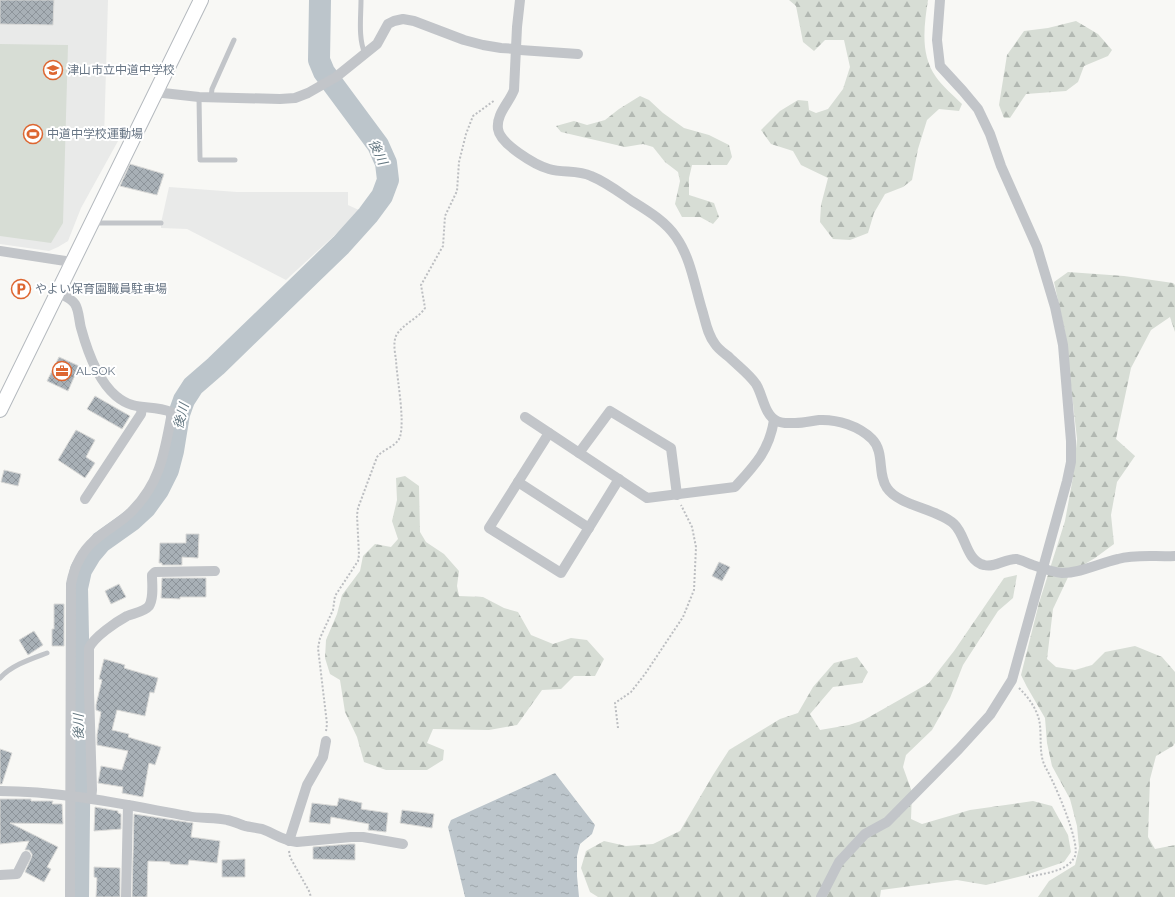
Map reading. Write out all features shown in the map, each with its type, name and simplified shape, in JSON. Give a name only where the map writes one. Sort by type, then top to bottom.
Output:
[{"type":"main road","points":[[0,410],[201,0]]},
{"type":"street","points":[[520,0],[514,90],[511,98],[498,119],[498,130],[502,139],[512,149],[546,168],[590,175],[610,186],[665,224],[677,238],[687,258],[708,333],[716,346],[745,372],[757,386],[768,413],[774,420],[781,423],[832,420],[849,425],[866,434],[874,441],[880,456],[882,477],[887,489],[898,498],[953,523],[959,530],[976,561],[983,565],[989,566],[1018,559],[1043,569],[1064,573],[1079,572],[1119,558],[1136,556],[1175,556]]},
{"type":"street","points":[[821,897],[840,862],[865,834],[887,822],[959,749],[990,715],[1012,680],[1071,462],[1071,441],[1063,345],[1055,306],[1037,247],[1002,166],[990,134],[978,109],[940,66],[937,40],[940,0]]},
{"type":"street","points":[[156,91],[199,97],[295,98],[336,77],[377,44],[388,24],[403,19],[414,21],[450,35],[483,45],[520,50],[578,54]]},
{"type":"street","points":[[0,251],[72,262]]},
{"type":"street","points":[[57,292],[67,297],[75,304],[86,346],[106,385],[115,395],[126,403],[142,407],[163,409],[170,412],[171,418],[162,461],[156,478],[146,495],[133,510],[86,549],[73,574],[71,584],[80,798],[70,897]]},
{"type":"street","points":[[85,499],[141,414],[142,407]]},
{"type":"street","points":[[579,453],[610,411],[671,448],[677,495]]},
{"type":"street","points":[[525,417],[647,498],[735,487],[756,463],[769,442],[774,420]]},
{"type":"street","points":[[549,433],[489,528],[561,573],[619,479]]},
{"type":"street","points":[[518,482],[589,528]]},
{"type":"street","points":[[80,798],[92,790],[89,684],[89,648],[92,642],[119,621],[127,616],[141,611],[148,606],[151,599],[152,575],[155,572],[215,571]]},
{"type":"street","points":[[289,841],[307,785],[322,757],[326,741]]},
{"type":"street","points":[[0,790],[46,793],[128,805],[191,817],[229,820],[245,826],[262,829],[289,841],[297,842],[351,837],[403,844]]},
{"type":"street","points":[[126,897],[128,805]]},
{"type":"street","points":[[0,875],[17,874],[26,856]]},
{"type":"lane","points":[[361,0],[361,39],[362,48],[365,54]]},
{"type":"lane","points":[[211,97],[212,89],[234,40]]},
{"type":"lane","points":[[199,97],[200,160],[235,160]]},
{"type":"lane","points":[[91,223],[161,223]]},
{"type":"lane","points":[[0,678],[4,673],[24,661],[47,653]]},
{"type":"path","points":[[326,741],[327,724],[320,666],[319,643],[333,610],[335,596],[358,561],[358,508],[377,457],[380,453],[395,444],[400,437],[401,406],[395,352],[396,335],[421,314],[425,308],[421,285],[443,246],[445,216],[457,191],[459,162],[466,134],[474,116],[491,102],[514,90]]},
{"type":"path","points":[[618,728],[615,703],[631,692],[645,674],[683,617],[694,590],[696,547],[692,527],[677,495]]},
{"type":"path","points":[[1012,680],[1033,704],[1038,716],[1041,727],[1042,755],[1044,765],[1051,776],[1066,811],[1075,846],[1075,855],[1068,865],[1029,878]]},
{"type":"path","points":[[289,841],[288,849],[290,857],[309,891],[310,897]]},
{"type":"shaded area","name":"津山市立中道中学校","points":[[0,0],[108,0],[104,139],[118,141],[81,208],[68,241],[49,251],[0,244]]},
{"type":"shaded area","points":[[169,187],[237,192],[348,192],[348,205],[361,211],[286,280],[187,229],[161,228]]},
{"type":"green space","points":[[789,0],[928,0],[924,40],[927,59],[939,81],[962,104],[959,111],[939,109],[927,120],[918,149],[912,180],[903,187],[885,194],[874,213],[868,233],[850,240],[833,239],[820,222],[821,205],[828,178],[801,165],[793,151],[771,144],[761,130],[780,111],[798,100],[808,101],[809,110],[816,113],[828,109],[843,89],[850,67],[844,40],[825,40],[814,51],[803,42],[796,6]]},
{"type":"green space","points":[[1076,21],[1098,34],[1112,50],[1108,56],[1084,66],[1078,82],[1066,91],[1026,94],[1010,118],[1004,118],[999,105],[1007,55],[1024,31],[1048,28]]},
{"type":"green space","name":"中道中学校運動場","points":[[0,44],[68,45],[63,223],[51,243],[0,236]]},
{"type":"green space","points":[[640,96],[649,100],[663,113],[684,128],[709,135],[729,145],[732,157],[727,165],[692,165],[689,178],[689,195],[714,203],[719,217],[713,224],[700,217],[682,217],[675,204],[680,181],[678,172],[665,162],[653,147],[643,144],[625,147],[561,132],[556,126],[574,121],[587,125],[605,120]]},
{"type":"green space","points":[[1068,272],[1124,276],[1173,283],[1175,285],[1175,332],[1170,317],[1151,330],[1131,368],[1116,439],[1135,456],[1117,482],[1111,515],[1114,544],[1095,558],[1070,573],[1053,609],[1047,659],[1056,667],[1075,670],[1092,665],[1105,652],[1135,646],[1162,657],[1175,672],[1175,743],[1173,746],[1156,756],[1150,779],[1148,837],[1155,849],[1175,845],[1175,897],[1038,897],[1049,881],[1075,865],[1079,848],[1077,826],[1070,799],[1052,766],[1047,743],[1045,718],[1021,675],[1039,603],[1065,521],[1073,477],[1077,439],[1065,332],[1054,282]]},
{"type":"green space","points":[[405,476],[419,486],[420,532],[426,542],[444,554],[459,571],[457,586],[459,596],[483,597],[504,608],[518,612],[531,635],[553,644],[571,638],[587,640],[604,659],[595,676],[574,676],[561,689],[542,690],[517,725],[489,730],[433,729],[427,743],[444,750],[443,760],[427,770],[386,770],[364,762],[357,737],[345,712],[340,680],[330,674],[325,658],[326,640],[337,614],[342,595],[360,571],[363,556],[375,544],[391,547],[398,539],[392,521],[397,500],[396,478]]},
{"type":"green space","points":[[1017,575],[1013,598],[998,611],[963,665],[950,698],[932,730],[906,755],[903,767],[912,792],[911,819],[922,824],[970,810],[1033,801],[1052,806],[1068,835],[1071,852],[1064,862],[1026,875],[986,885],[957,880],[881,890],[880,897],[598,897],[590,892],[581,868],[586,851],[604,841],[626,846],[653,844],[680,831],[729,750],[780,719],[798,713],[813,687],[834,663],[857,657],[868,672],[862,683],[833,687],[810,714],[820,730],[849,725],[864,720],[929,683],[954,651],[1004,578]]},
{"type":"water","points":[[555,773],[595,825],[592,834],[580,844],[577,856],[579,897],[465,897],[448,827],[451,820]]},
{"type":"building","points":[[0,0],[54,0],[53,25],[0,24]]},
{"type":"building","points":[[130,164],[164,174],[157,195],[120,186]]},
{"type":"building","points":[[59,357],[79,366],[68,391],[47,381]]},
{"type":"building","points":[[95,396],[130,416],[122,429],[87,409]]},
{"type":"building","points":[[76,430],[95,440],[86,457],[95,463],[85,478],[58,460]]},
{"type":"building","points":[[4,470],[21,474],[18,486],[1,482]]},
{"type":"building","points":[[186,534],[199,534],[198,558],[182,557],[182,565],[162,565],[162,563],[159,563],[160,543],[186,543]]},
{"type":"building","points":[[719,562],[730,567],[722,581],[712,576]]},
{"type":"building","points":[[162,578],[206,578],[206,597],[180,597],[180,599],[161,598]]},
{"type":"building","points":[[119,584],[126,597],[111,604],[105,591]]},
{"type":"building","points":[[54,604],[64,604],[64,646],[52,646]]},
{"type":"building","points":[[34,631],[43,645],[28,655],[19,640]]},
{"type":"building","points":[[104,659],[125,665],[124,668],[158,678],[154,693],[150,692],[145,716],[117,710],[112,730],[129,734],[128,737],[161,747],[155,765],[149,763],[143,797],[122,793],[123,787],[98,783],[101,766],[122,770],[128,751],[97,745],[97,735],[101,712],[96,710],[96,705],[102,680],[99,679]]},
{"type":"building","points":[[0,749],[12,753],[2,784],[0,784]]},
{"type":"building","points":[[339,798],[362,803],[361,809],[388,813],[386,832],[368,830],[369,824],[331,817],[330,824],[309,822],[312,803],[337,806]]},
{"type":"building","points":[[0,799],[31,799],[31,801],[53,801],[52,804],[62,804],[63,824],[10,823],[58,847],[47,867],[51,869],[44,882],[25,872],[32,856],[29,850],[25,850],[29,841],[0,844]]},
{"type":"building","points":[[95,807],[118,811],[118,813],[121,814],[121,829],[94,831]]},
{"type":"building","points":[[402,810],[434,814],[432,828],[400,823]]},
{"type":"building","points":[[134,814],[193,823],[191,837],[220,841],[217,863],[189,860],[188,865],[148,861],[147,897],[132,897]]},
{"type":"building","points":[[355,844],[355,860],[313,859],[313,847]]},
{"type":"building","points":[[245,859],[245,877],[222,877],[222,860]]},
{"type":"building","points":[[94,867],[120,868],[120,897],[96,897],[97,878],[94,877]]},
{"type":"waterway","name":"後川","points":[[78,897],[80,732],[77,588],[81,570],[90,555],[101,542],[132,520],[145,508],[158,490],[168,470],[173,451],[179,414],[184,400],[193,386],[216,366],[341,245],[368,215],[382,196],[388,180],[386,163],[378,145],[324,72],[319,60],[320,0]]},
{"type":"place","name":"津山市立中道中学校","points":[[53,70]]},
{"type":"place","name":"中道中学校運動場","points":[[33,134]]},
{"type":"place","name":"やよい保育園職員駐車場","points":[[21,289]]},
{"type":"place","name":"ALSOK","points":[[62,371]]}]
